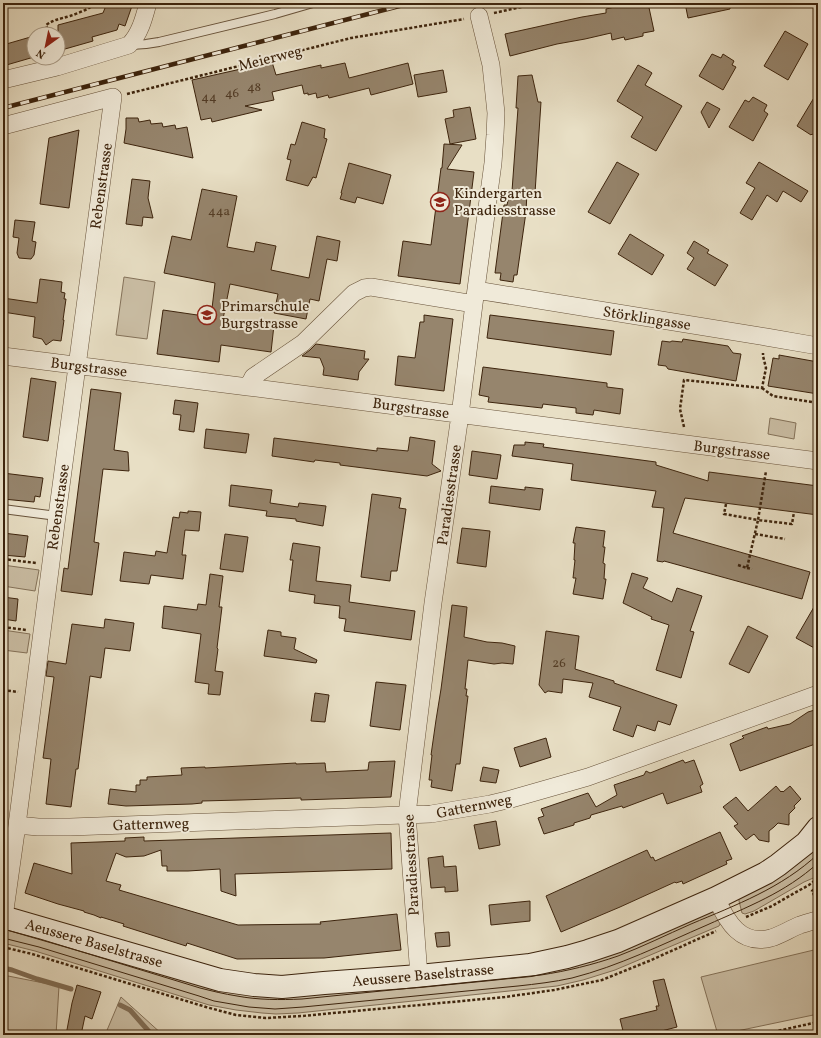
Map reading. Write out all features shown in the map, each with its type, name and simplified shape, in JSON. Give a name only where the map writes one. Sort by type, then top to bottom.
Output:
[{"type":"main road","name":"Aeussere Baselstrasse","points":[[3,917],[220,980],[254,985],[282,987],[530,965],[567,957],[618,941],[716,898],[766,873],[778,865],[806,843],[818,828]]},
{"type":"street","points":[[3,80],[57,67],[129,45],[136,36],[148,3]]},
{"type":"street","name":"Paradiesstrasse","points":[[419,976],[407,814],[493,163],[496,113],[492,66],[480,16]]},
{"type":"street","points":[[3,126],[113,97]]},
{"type":"street","name":"Rebenstrasse","points":[[3,917],[17,825],[56,516],[113,97]]},
{"type":"street","name":"Störklingasse","points":[[248,387],[253,377],[303,343],[354,293],[364,288],[371,287],[475,297],[766,337],[818,346]]},
{"type":"street","name":"Burgstrasse","points":[[3,356],[818,461]]},
{"type":"street","name":"Gatternweg","points":[[17,825],[38,827],[93,826],[431,814],[511,799],[588,776],[818,694]]},
{"type":"street","points":[[716,898],[722,911],[735,929],[741,934],[755,939],[764,940],[773,938],[802,924],[818,920]]},
{"type":"lane","points":[[129,45],[159,42],[275,14],[313,3]]},
{"type":"lane","points":[[3,509],[56,516]]},
{"type":"path","points":[[46,26],[54,20],[72,16],[96,3]]},
{"type":"path","name":"Meierweg","points":[[113,97],[351,38],[480,16],[539,3]]},
{"type":"path","points":[[762,388],[766,368],[763,356],[766,337]]},
{"type":"path","points":[[685,431],[680,409],[684,380],[762,388],[773,396],[818,404]]},
{"type":"path","points":[[747,568],[758,520],[769,454]]},
{"type":"path","points":[[726,504],[724,514],[758,520],[792,524],[794,512]]},
{"type":"path","points":[[755,534],[785,539]]},
{"type":"path","points":[[3,559],[50,564]]},
{"type":"path","points":[[738,564],[752,569]]},
{"type":"path","points":[[3,627],[42,632]]},
{"type":"path","points":[[818,886],[812,891],[818,903]]},
{"type":"path","points":[[760,1035],[818,1022]]},
{"type":"shaded area","points":[[124,277],[155,282],[147,339],[116,335]]},
{"type":"shaded area","points":[[770,418],[796,423],[794,439],[768,434]]},
{"type":"shaded area","points":[[3,565],[39,570],[35,591],[3,586]]},
{"type":"shaded area","points":[[3,630],[30,634],[27,653],[3,650]]},
{"type":"shaded area","points":[[818,843],[818,876],[804,882],[754,911],[745,914],[742,913],[739,897]]},
{"type":"shaded area","points":[[714,910],[721,922],[719,926],[615,970],[583,980],[557,986],[298,1013],[262,1013],[209,1005],[35,951],[3,943],[3,924],[196,982],[451,980]]},
{"type":"shaded area","points":[[818,949],[818,1014],[718,1035],[701,977]]},
{"type":"shaded area","points":[[3,975],[59,986],[56,1035],[3,1035]]},
{"type":"shaded area","points":[[121,997],[163,1035],[105,1035]]},
{"type":"building","points":[[107,3],[133,3],[125,26],[119,24],[117,30],[92,37],[93,41],[66,49],[66,26],[58,25],[103,13]]},
{"type":"building","points":[[632,3],[648,3],[654,31],[643,33],[643,36],[625,40],[624,37],[612,40],[611,33],[557,44],[510,56],[505,34],[606,13],[606,9]]},
{"type":"building","points":[[685,3],[730,3],[730,9],[688,18]]},
{"type":"building","points":[[785,31],[808,44],[788,80],[764,66]]},
{"type":"building","points":[[26,38],[26,59],[3,66],[3,45]]},
{"type":"building","points":[[712,54],[721,58],[723,54],[734,61],[732,65],[736,67],[723,90],[699,76]]},
{"type":"building","points":[[272,62],[276,75],[321,65],[321,68],[345,63],[349,78],[408,63],[413,84],[371,95],[369,88],[329,98],[328,95],[317,98],[316,93],[308,95],[308,93],[304,94],[302,85],[272,92],[274,100],[245,106],[262,110],[212,122],[211,118],[201,120],[192,80]]},
{"type":"building","points":[[638,65],[652,73],[645,85],[682,106],[656,151],[631,137],[643,117],[617,101]]},
{"type":"building","points":[[443,70],[447,92],[418,97],[414,75]]},
{"type":"building","points":[[532,75],[538,102],[541,102],[535,193],[527,192],[526,212],[517,275],[514,275],[513,282],[500,280],[501,273],[495,273],[504,205],[507,205],[510,191],[512,191],[518,108],[516,108],[518,76]]},
{"type":"building","points":[[818,91],[818,137],[812,134],[811,135],[797,126]]},
{"type":"building","points":[[753,97],[767,105],[764,111],[768,114],[753,141],[729,127],[745,100],[749,102]]},
{"type":"building","points":[[707,102],[720,109],[709,128],[701,112]]},
{"type":"building","points":[[470,107],[476,139],[450,144],[445,119],[454,117],[453,110]]},
{"type":"building","points":[[126,118],[138,118],[139,122],[150,120],[151,124],[162,123],[163,127],[175,125],[176,129],[187,127],[193,158],[124,143]]},
{"type":"building","points":[[302,122],[325,129],[324,138],[327,139],[316,178],[313,177],[308,186],[286,180],[291,160],[287,159],[291,144],[295,145]]},
{"type":"building","points":[[79,130],[69,208],[40,204],[49,138]]},
{"type":"building","points":[[444,144],[462,145],[447,169],[474,172],[460,284],[398,276],[403,241],[431,245]]},
{"type":"building","points":[[617,162],[639,174],[610,224],[588,212]]},
{"type":"building","points":[[759,162],[808,191],[801,202],[783,191],[777,202],[767,195],[752,220],[740,213],[755,188],[746,183]]},
{"type":"building","points":[[349,163],[391,175],[383,204],[357,197],[355,203],[340,199]]},
{"type":"building","points":[[132,179],[150,181],[148,198],[153,218],[143,217],[142,226],[126,224]]},
{"type":"building","points":[[202,189],[237,196],[227,247],[254,252],[256,242],[276,246],[271,270],[309,278],[317,236],[340,241],[337,261],[327,259],[319,301],[310,299],[306,319],[274,313],[278,294],[230,284],[223,319],[274,325],[271,352],[221,345],[219,362],[157,354],[163,310],[211,317],[215,283],[164,273],[172,236],[191,240]]},
{"type":"building","points":[[15,220],[35,222],[32,241],[36,242],[34,255],[31,259],[19,258],[17,253],[19,238],[13,237]]},
{"type":"building","points":[[630,234],[664,255],[652,275],[618,254]]},
{"type":"building","points":[[694,241],[709,250],[707,253],[728,265],[715,286],[687,269],[694,258],[687,253]]},
{"type":"building","points":[[40,279],[62,282],[61,292],[65,293],[64,299],[66,299],[61,341],[53,340],[46,345],[42,339],[33,337],[35,317],[3,312],[3,298],[37,303]]},
{"type":"building","points":[[424,315],[453,319],[444,391],[395,385],[398,356],[415,358],[420,322],[424,322]]},
{"type":"building","points":[[490,315],[614,331],[611,355],[487,338]]},
{"type":"building","points":[[683,339],[728,346],[733,353],[741,354],[736,381],[668,369],[666,366],[658,365],[662,341],[682,342]]},
{"type":"building","points":[[316,344],[365,351],[364,359],[369,359],[359,372],[358,380],[323,375],[324,368],[320,358],[302,356]]},
{"type":"building","points":[[779,355],[818,362],[818,394],[768,386],[773,358],[779,359]]},
{"type":"building","points":[[483,367],[607,383],[607,387],[623,389],[620,414],[594,410],[593,415],[576,413],[576,408],[543,404],[542,408],[488,402],[489,397],[479,395]]},
{"type":"building","points":[[31,378],[56,382],[48,441],[23,437]]},
{"type":"building","points":[[91,389],[121,393],[114,450],[128,452],[129,471],[103,469],[94,542],[99,543],[92,595],[61,591],[64,568],[68,569]]},
{"type":"building","points":[[175,400],[198,403],[194,432],[179,430],[181,415],[173,414]]},
{"type":"building","points":[[206,429],[249,434],[246,453],[204,448]]},
{"type":"building","points":[[410,437],[435,441],[432,464],[441,471],[427,476],[340,465],[340,463],[315,460],[314,462],[272,456],[274,438],[377,451],[377,448],[408,451]]},
{"type":"building","points":[[525,442],[544,444],[543,447],[656,462],[656,465],[708,481],[709,472],[818,486],[818,515],[685,498],[673,533],[810,572],[802,599],[664,561],[657,561],[664,508],[652,507],[656,491],[571,480],[573,464],[512,456],[514,445],[525,445]]},
{"type":"building","points":[[472,451],[501,455],[497,479],[469,475]]},
{"type":"building","points":[[3,473],[43,478],[40,497],[35,496],[34,502],[3,499]]},
{"type":"building","points":[[231,485],[272,490],[270,503],[298,507],[299,503],[326,506],[323,526],[296,521],[296,519],[266,516],[267,511],[229,506]]},
{"type":"building","points":[[491,486],[525,490],[525,487],[543,489],[540,510],[489,503]]},
{"type":"building","points":[[372,494],[401,498],[399,508],[406,509],[397,571],[391,571],[390,581],[361,577]]},
{"type":"building","points":[[188,511],[201,512],[199,531],[185,530],[182,555],[186,555],[183,579],[151,575],[149,584],[120,581],[124,552],[155,556],[156,551],[167,553],[173,517],[179,518],[180,512],[188,513]]},
{"type":"building","points":[[576,527],[605,531],[603,563],[605,564],[604,579],[606,579],[603,599],[573,594],[576,578],[573,578],[575,543],[573,543]]},
{"type":"building","points":[[462,528],[490,531],[486,567],[457,563]]},
{"type":"building","points":[[3,533],[28,536],[25,557],[3,555]]},
{"type":"building","points":[[225,534],[248,537],[243,572],[220,569]]},
{"type":"building","points":[[293,543],[320,547],[316,581],[351,585],[349,602],[415,611],[411,640],[344,631],[346,619],[339,618],[340,606],[314,603],[315,595],[289,591],[293,560],[290,560]]},
{"type":"building","points":[[632,573],[648,578],[643,588],[672,602],[677,588],[702,596],[690,631],[694,632],[681,678],[656,670],[669,625],[651,619],[652,617],[623,603]]},
{"type":"building","points":[[210,574],[223,576],[219,607],[222,607],[215,671],[223,672],[220,695],[208,694],[209,684],[195,682],[201,634],[162,628],[164,606],[197,610],[198,604],[206,605]]},
{"type":"building","points":[[3,597],[18,599],[16,621],[3,619]]},
{"type":"building","points":[[818,600],[818,650],[796,638]]},
{"type":"building","points":[[452,605],[467,607],[464,637],[515,646],[513,664],[494,664],[468,660],[465,689],[467,689],[466,696],[468,696],[460,764],[456,764],[452,791],[431,787],[432,780],[429,780],[431,755]]},
{"type":"building","points":[[105,619],[134,623],[130,651],[105,648],[101,678],[90,676],[78,769],[76,769],[71,807],[46,804],[51,759],[43,758],[54,677],[46,676],[48,661],[66,664],[72,624],[104,628]]},
{"type":"building","points":[[748,626],[768,636],[749,673],[729,664]]},
{"type":"building","points":[[268,630],[281,632],[281,636],[296,638],[294,649],[317,660],[316,663],[264,656]]},
{"type":"building","points":[[546,631],[579,636],[575,669],[614,681],[614,683],[677,705],[670,725],[658,721],[655,731],[637,725],[633,737],[613,730],[621,707],[589,697],[593,683],[563,679],[562,693],[548,691],[545,693],[539,685]]},
{"type":"building","points":[[376,682],[406,685],[400,730],[370,726]]},
{"type":"building","points":[[315,693],[329,695],[325,722],[311,721]]},
{"type":"building","points":[[818,709],[818,743],[740,771],[730,744],[744,738],[742,736],[767,727],[768,729],[790,724],[808,712]]},
{"type":"building","points":[[546,738],[551,757],[520,767],[514,748]]},
{"type":"building","points":[[683,760],[685,763],[694,760],[703,784],[700,786],[702,792],[667,804],[663,793],[623,808],[622,806],[591,815],[590,818],[574,823],[574,825],[544,834],[538,818],[544,816],[541,809],[588,793],[596,807],[617,795],[614,785],[644,775],[646,771],[650,773]]},
{"type":"building","points":[[395,761],[391,797],[202,801],[202,803],[192,804],[126,806],[108,804],[110,789],[136,792],[136,785],[140,785],[140,780],[147,780],[147,777],[182,775],[181,768],[325,763],[326,772],[368,770],[369,762]]},
{"type":"building","points":[[483,767],[499,770],[496,783],[480,781]]},
{"type":"building","points":[[776,786],[781,792],[783,792],[790,786],[801,799],[789,814],[789,825],[778,823],[769,831],[769,842],[759,840],[754,834],[746,840],[734,826],[738,824],[723,807],[736,797],[748,811]]},
{"type":"building","points":[[496,821],[500,845],[479,849],[474,825]]},
{"type":"building","points":[[720,832],[732,859],[726,861],[727,864],[683,884],[682,881],[675,882],[561,932],[546,896],[647,850],[651,858],[653,857],[655,861]]},
{"type":"building","points":[[391,833],[392,869],[235,874],[236,896],[221,891],[220,869],[167,871],[167,866],[162,866],[161,850],[144,856],[126,857],[116,853],[106,881],[121,885],[119,890],[238,925],[321,924],[320,922],[397,914],[401,950],[324,958],[237,959],[187,943],[186,946],[123,926],[124,924],[25,893],[34,863],[72,874],[71,843],[125,841],[125,838],[144,837],[144,841]]},
{"type":"building","points":[[443,856],[444,867],[456,866],[458,891],[445,892],[445,887],[431,888],[428,858]]},
{"type":"building","points":[[530,901],[530,921],[491,925],[489,905]]},
{"type":"building","points":[[449,932],[450,946],[437,947],[435,933]]},
{"type":"building","points":[[664,979],[677,1027],[646,1035],[624,1035],[620,1019],[657,1010],[656,1006],[659,1006],[653,981]]},
{"type":"building","points":[[77,985],[101,992],[92,1019],[85,1016],[81,1035],[66,1035],[72,1003]]},
{"type":"waterway","points":[[3,968],[71,989]]},
{"type":"waterway","points":[[120,1005],[130,1010],[152,1035]]},
{"type":"tram line","points":[[3,929],[200,988],[253,998],[277,1000],[302,999],[541,975],[589,965],[636,949],[758,895],[789,877],[818,854]]},
{"type":"tram line","points":[[3,938],[39,947],[214,1001],[249,1007],[275,1009],[303,1007],[518,986],[572,978],[624,961],[751,905],[792,883],[818,863]]},
{"type":"railway","points":[[3,108],[411,3]]},
{"type":"place","name":"Kindergarten Paradiesstrasse","points":[[440,202]]},
{"type":"place","name":"Primarschule Burgstrasse","points":[[207,315]]}]
